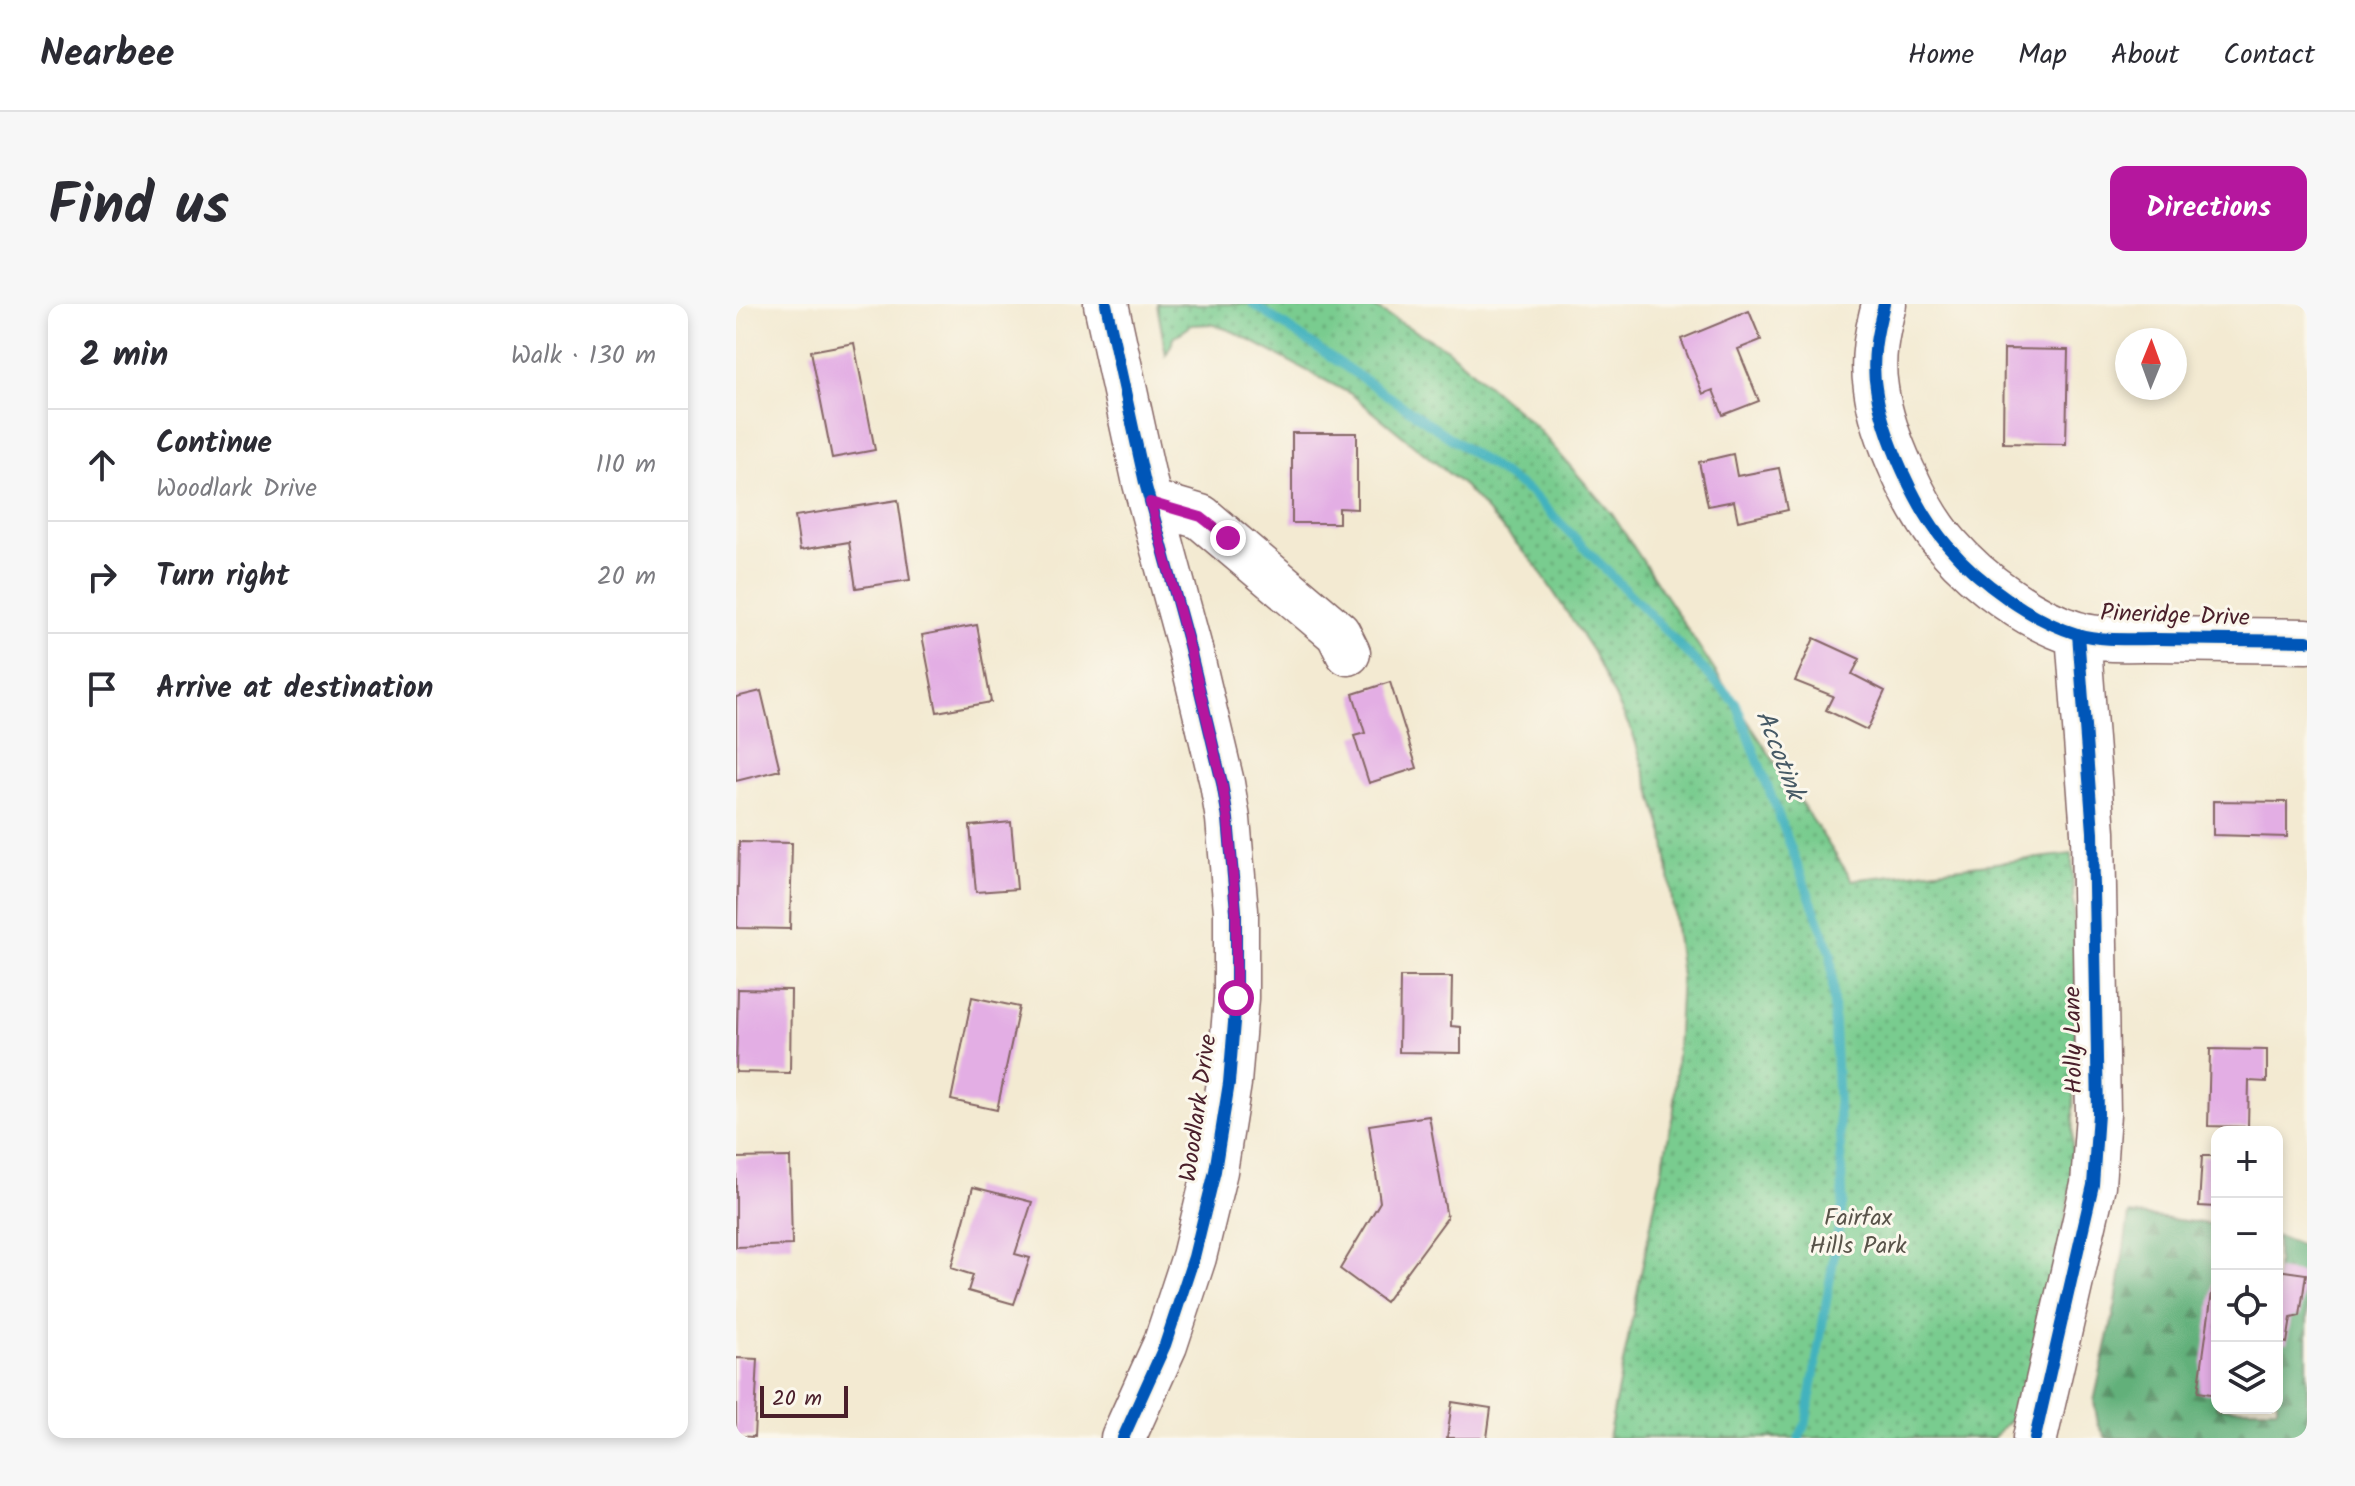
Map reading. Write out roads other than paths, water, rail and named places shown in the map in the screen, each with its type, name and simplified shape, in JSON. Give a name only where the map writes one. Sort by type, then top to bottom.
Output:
[{"type":"street","name":"Woodlark Drive","points":[[1106,304],[1129,417],[1222,783],[1236,911],[1236,998],[1229,1083],[1215,1171],[1194,1257],[1165,1345],[1123,1438]]},
{"type":"street","name":"Pineridge Drive","points":[[1884,304],[1874,343],[1875,387],[1886,428],[1900,466],[1924,510],[1946,544],[1973,572],[2005,597],[2078,634],[2131,639],[2307,641]]},
{"type":"street","points":[[1150,502],[1201,517],[1338,633],[1348,653]]},
{"type":"street","name":"Holly Lane","points":[[2035,1438],[2093,1185],[2098,1114],[2093,832],[2078,634]]},
{"type":"waterway","name":"Accotink","points":[[1253,304],[1531,493],[1736,703],[1831,953],[1843,1202],[1806,1423],[1799,1438]]},
{"type":"park label","name":"Fairfax Hills Park","points":[[1858,1232]]}]
